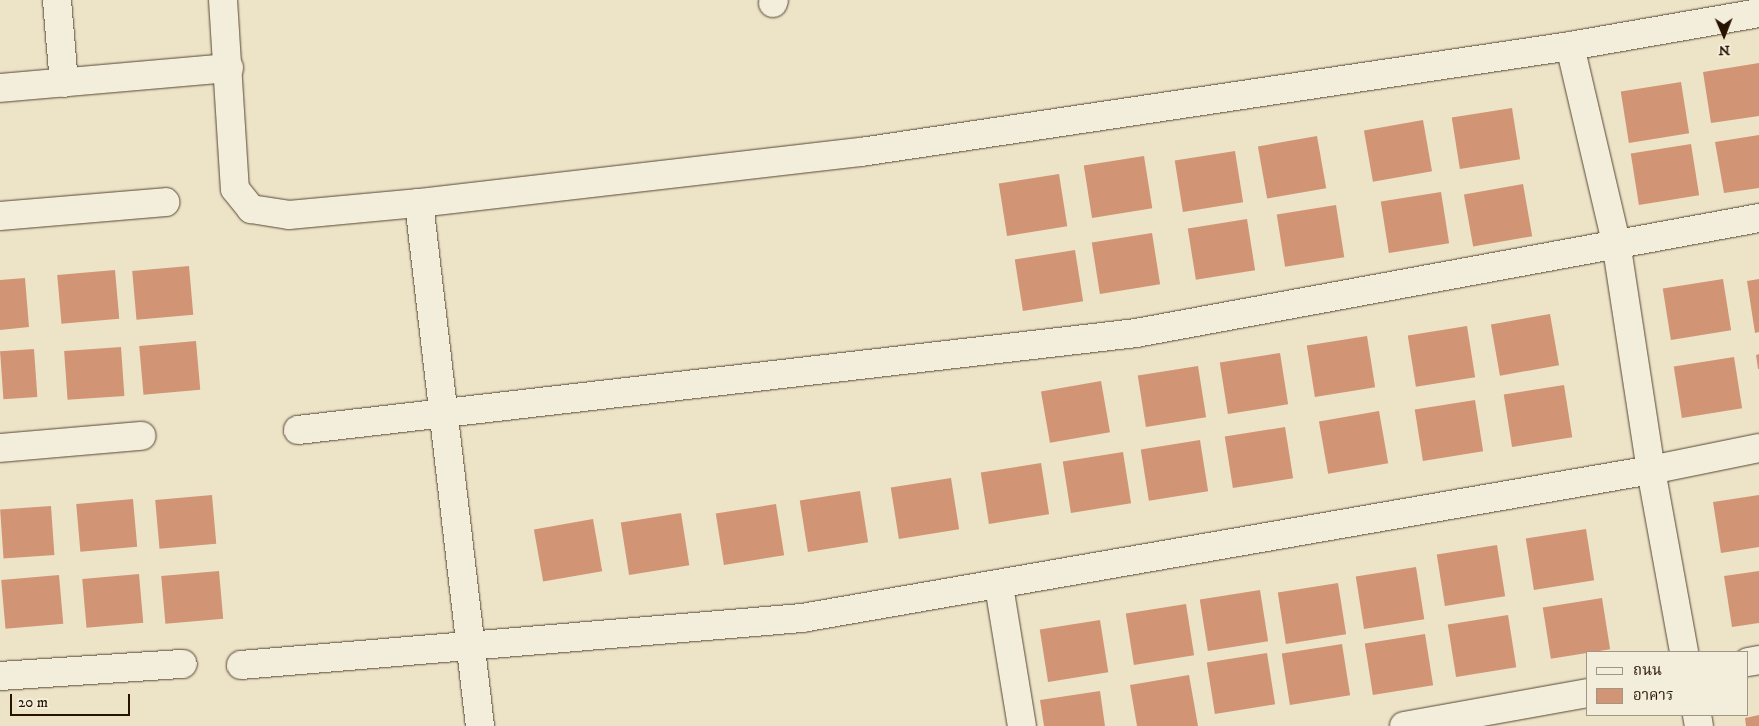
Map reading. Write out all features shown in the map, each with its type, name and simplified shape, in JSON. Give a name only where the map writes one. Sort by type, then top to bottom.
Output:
[{"type":"street","points":[[57,0],[64,83]]},
{"type":"street","points":[[223,0],[236,189],[251,209],[289,215],[419,203],[861,152],[1570,46],[1759,13]]},
{"type":"street","points":[[1570,46],[1616,242],[1651,470],[1684,651]]},
{"type":"street","points":[[0,88],[229,68]]},
{"type":"street","points":[[0,216],[165,202]]},
{"type":"street","points":[[419,203],[480,726]]},
{"type":"street","points":[[298,430],[1136,333],[1616,242],[1759,218]]},
{"type":"street","points":[[0,448],[141,436]]},
{"type":"street","points":[[241,665],[802,618],[999,586],[1651,470],[1759,448]]},
{"type":"street","points":[[999,586],[1022,726]]},
{"type":"street","points":[[0,676],[183,664]]},
{"type":"street","points":[[1404,726],[1586,693]]},
{"type":"building","points":[[1759,63],[1759,116],[1711,123],[1703,72]]},
{"type":"building","points":[[1681,82],[1689,133],[1629,143],[1621,92]]},
{"type":"building","points":[[1512,108],[1520,159],[1460,169],[1452,118]]},
{"type":"building","points":[[1423,120],[1432,171],[1373,182],[1364,130]]},
{"type":"building","points":[[1759,135],[1759,188],[1724,193],[1715,142]]},
{"type":"building","points":[[1317,136],[1326,188],[1267,199],[1258,146]]},
{"type":"building","points":[[1691,144],[1699,195],[1639,205],[1631,154]]},
{"type":"building","points":[[1235,151],[1243,202],[1183,212],[1175,161]]},
{"type":"building","points":[[1144,156],[1152,208],[1092,218],[1084,166]]},
{"type":"building","points":[[1059,174],[1067,226],[1007,236],[999,184]]},
{"type":"building","points":[[1523,184],[1532,236],[1473,247],[1464,194]]},
{"type":"building","points":[[1441,192],[1449,243],[1389,253],[1381,202]]},
{"type":"building","points":[[1336,205],[1344,257],[1285,267],[1277,214]]},
{"type":"building","points":[[1247,219],[1255,270],[1196,280],[1188,228]]},
{"type":"building","points":[[1152,233],[1160,284],[1100,294],[1092,243]]},
{"type":"building","points":[[1075,250],[1083,301],[1023,311],[1015,260]]},
{"type":"building","points":[[189,266],[193,315],[136,320],[132,271]]},
{"type":"building","points":[[115,270],[119,319],[61,324],[57,275]]},
{"type":"building","points":[[25,278],[29,327],[0,330],[0,280]]},
{"type":"building","points":[[1723,279],[1731,330],[1671,340],[1663,289]]},
{"type":"building","points":[[1759,279],[1759,332],[1755,333],[1747,281]]},
{"type":"building","points":[[1550,314],[1559,365],[1500,376],[1491,324]]},
{"type":"building","points":[[1467,326],[1475,377],[1416,387],[1408,335]]},
{"type":"building","points":[[1367,336],[1375,387],[1315,397],[1307,346]]},
{"type":"building","points":[[196,341],[200,390],[143,395],[139,346]]},
{"type":"building","points":[[121,347],[124,396],[68,400],[64,351]]},
{"type":"building","points":[[34,349],[37,397],[3,399],[0,351]]},
{"type":"building","points":[[1280,353],[1288,404],[1228,414],[1220,363]]},
{"type":"building","points":[[1759,354],[1759,369],[1758,369],[1756,355]]},
{"type":"building","points":[[1734,357],[1742,408],[1682,418],[1674,367]]},
{"type":"building","points":[[1198,366],[1206,417],[1146,427],[1138,376]]},
{"type":"building","points":[[1101,381],[1110,432],[1050,443],[1041,392]]},
{"type":"building","points":[[1564,385],[1572,437],[1512,447],[1504,395]]},
{"type":"building","points":[[1475,400],[1483,451],[1423,461],[1415,410]]},
{"type":"building","points":[[1379,411],[1388,463],[1328,474],[1319,422]]},
{"type":"building","points":[[1285,427],[1293,478],[1233,488],[1225,437]]},
{"type":"building","points":[[1200,440],[1208,491],[1149,501],[1141,449]]},
{"type":"building","points":[[1123,452],[1131,503],[1071,513],[1063,462]]},
{"type":"building","points":[[1041,463],[1049,514],[989,524],[981,473]]},
{"type":"building","points":[[951,478],[959,529],[899,539],[891,488]]},
{"type":"building","points":[[860,491],[868,542],[808,552],[800,501]]},
{"type":"building","points":[[212,495],[216,544],[159,549],[155,500]]},
{"type":"building","points":[[1759,495],[1759,547],[1721,553],[1713,502]]},
{"type":"building","points":[[133,499],[137,547],[80,552],[76,504]]},
{"type":"building","points":[[776,504],[784,555],[724,565],[716,514]]},
{"type":"building","points":[[51,506],[54,555],[4,558],[0,510]]},
{"type":"building","points":[[681,513],[689,565],[629,575],[621,523]]},
{"type":"building","points":[[593,519],[602,571],[543,582],[534,529]]},
{"type":"building","points":[[1586,529],[1594,580],[1534,590],[1526,539]]},
{"type":"building","points":[[1497,545],[1505,596],[1445,606],[1437,555]]},
{"type":"building","points":[[1416,567],[1424,619],[1364,629],[1356,577]]},
{"type":"building","points":[[219,571],[223,619],[165,624],[161,576]]},
{"type":"building","points":[[1759,571],[1759,623],[1732,627],[1724,576]]},
{"type":"building","points":[[139,574],[143,623],[86,628],[82,579]]},
{"type":"building","points":[[59,575],[63,624],[5,629],[1,580]]},
{"type":"building","points":[[1338,583],[1346,634],[1286,644],[1278,593]]},
{"type":"building","points":[[1260,590],[1268,641],[1208,651],[1200,600]]},
{"type":"building","points":[[1602,598],[1610,649],[1586,651],[1586,653],[1551,659],[1543,607]]},
{"type":"building","points":[[1186,604],[1194,655],[1134,665],[1126,614]]},
{"type":"building","points":[[1508,615],[1516,667],[1456,677],[1448,625]]},
{"type":"building","points":[[1100,620],[1108,672],[1048,682],[1040,630]]},
{"type":"building","points":[[1425,634],[1433,685],[1373,695],[1365,644]]},
{"type":"building","points":[[1342,644],[1350,695],[1290,705],[1282,654]]},
{"type":"building","points":[[1267,653],[1275,704],[1215,714],[1207,663]]},
{"type":"building","points":[[1189,675],[1198,726],[1137,726],[1130,685]]},
{"type":"building","points":[[1100,691],[1105,726],[1044,726],[1040,700]]},
{"type":"building","points":[[1759,715],[1759,726],[1746,726],[1745,718]]}]
